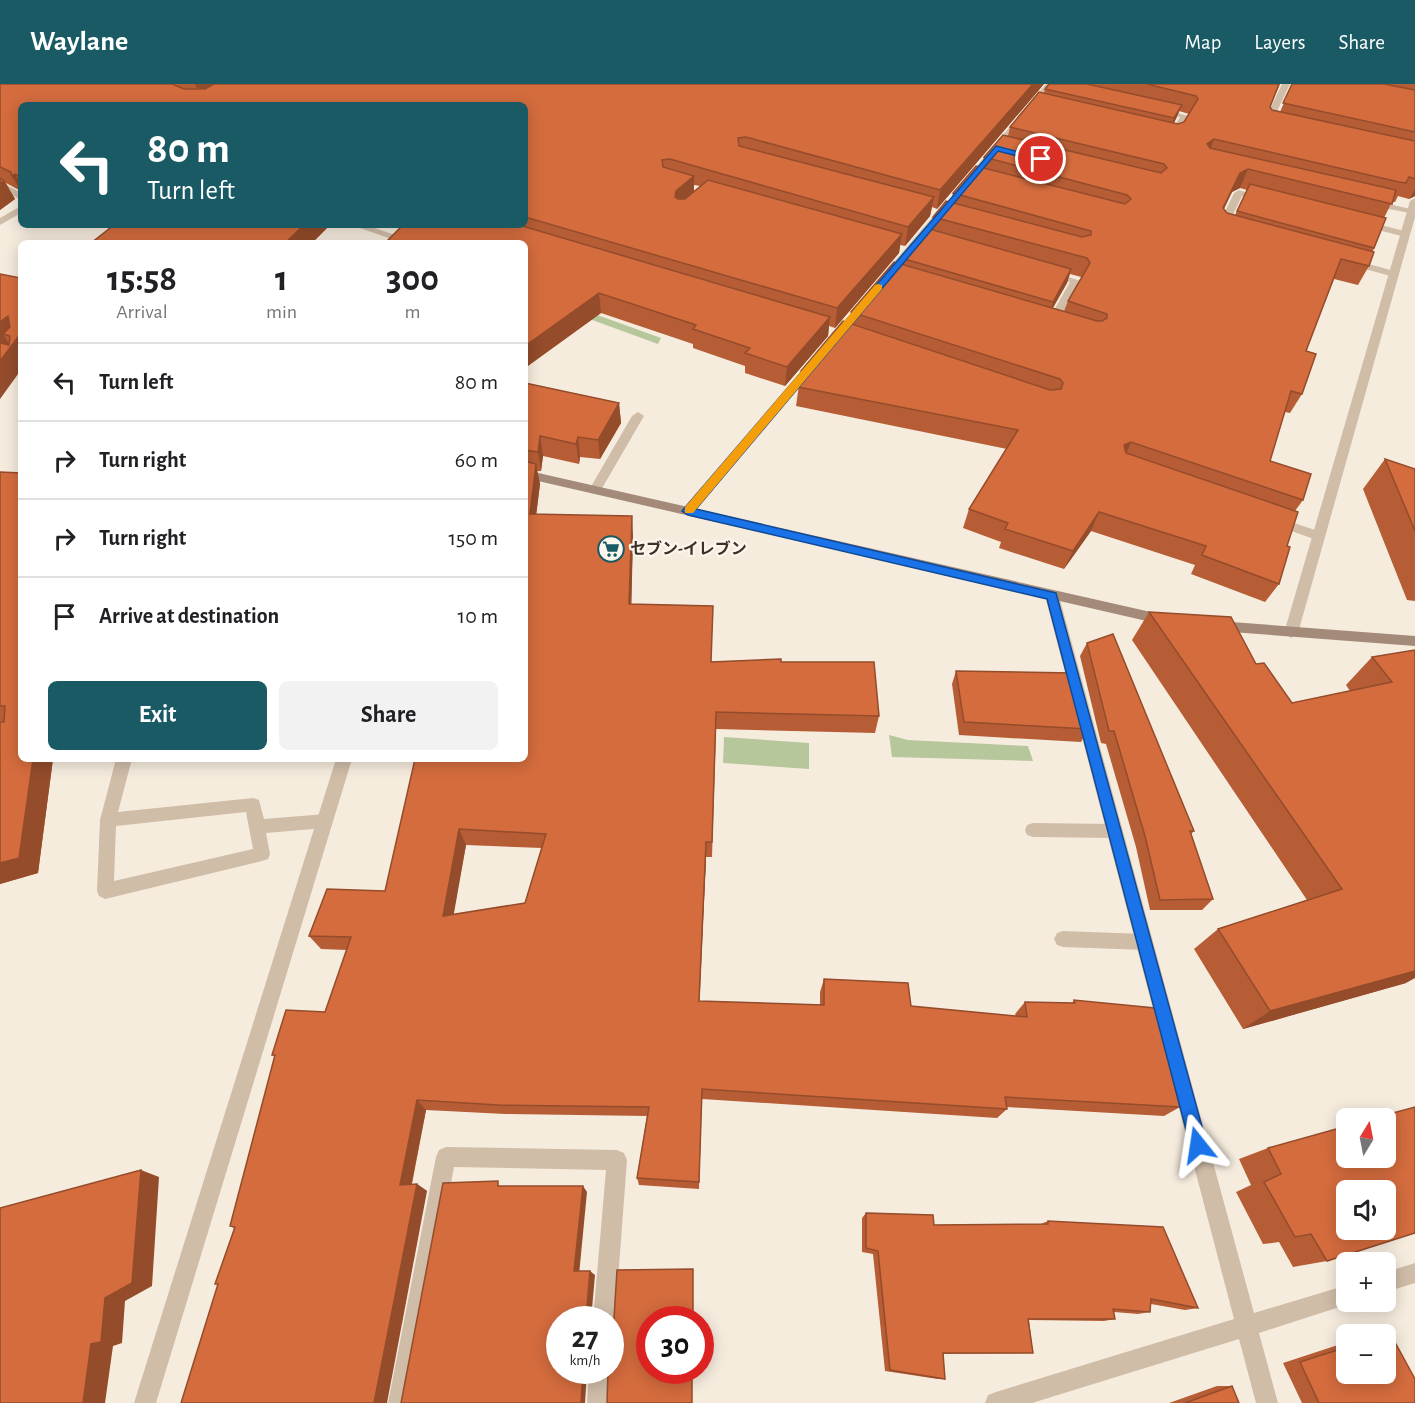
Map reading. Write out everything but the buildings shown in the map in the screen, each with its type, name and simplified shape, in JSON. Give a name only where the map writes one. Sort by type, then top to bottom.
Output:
[{"type":"street","points":[[1278,127],[1267,124],[1286,84]]},
{"type":"street","points":[[981,182],[967,183],[1033,105],[1054,85]]},
{"type":"street","points":[[1269,96],[1280,98]]},
{"type":"street","points":[[1033,105],[1044,108]]},
{"type":"street","points":[[1151,108],[1185,116],[1172,137],[1160,135]]},
{"type":"street","points":[[996,148],[1007,151]]},
{"type":"street","points":[[0,184],[18,195]]},
{"type":"street","points":[[1234,231],[1222,228],[1239,193],[1272,201]]},
{"type":"street","points":[[1291,633],[1413,207],[1366,201]]},
{"type":"street","points":[[889,279],[950,202]]},
{"type":"street","points":[[0,222],[18,211]]},
{"type":"street","points":[[1350,221],[1405,234]]},
{"type":"street","points":[[366,228],[404,240]]},
{"type":"street","points":[[921,237],[932,240]]},
{"type":"street","points":[[897,248],[909,251]]},
{"type":"street","points":[[1337,259],[1394,274]]},
{"type":"street","points":[[1043,272],[1076,281],[1052,323]]},
{"type":"street","points":[[688,511],[816,360]]},
{"type":"street","points":[[595,490],[638,416]]},
{"type":"street","points":[[528,475],[1052,596],[1181,622]]},
{"type":"street","points":[[1264,517],[1319,536]]},
{"type":"street","points":[[1052,596],[1267,1403]]},
{"type":"street","points":[[1203,624],[1291,633],[1415,641]]},
{"type":"street","points":[[108,820],[253,805],[262,854],[105,891],[108,820],[123,762]]},
{"type":"street","points":[[145,1403],[343,762]]},
{"type":"street","points":[[257,827],[325,821]]},
{"type":"street","points":[[1033,830],[1114,831]]},
{"type":"street","points":[[1063,939],[1144,942]]},
{"type":"street","points":[[399,1403],[446,1157],[617,1160],[605,1306]]},
{"type":"street","points":[[1396,1279],[1415,1273]]},
{"type":"street","points":[[996,1403],[1336,1298]]},
{"type":"street","points":[[598,1403],[599,1384]]},
{"type":"green space","points":[[589,312],[661,338],[658,344],[584,317]]},
{"type":"green space","points":[[889,735],[908,740],[1028,746],[1033,761],[892,757]]},
{"type":"green space","points":[[724,737],[809,743],[809,769],[723,763]]},
{"type":"slow traffic","points":[[689,510],[878,287]]},
{"type":"place","name":"セブン-イレブン","points":[[611,549]]},
{"type":"route","points":[[1041,159],[996,148],[688,511],[1052,596],[1198,1145]]}]
